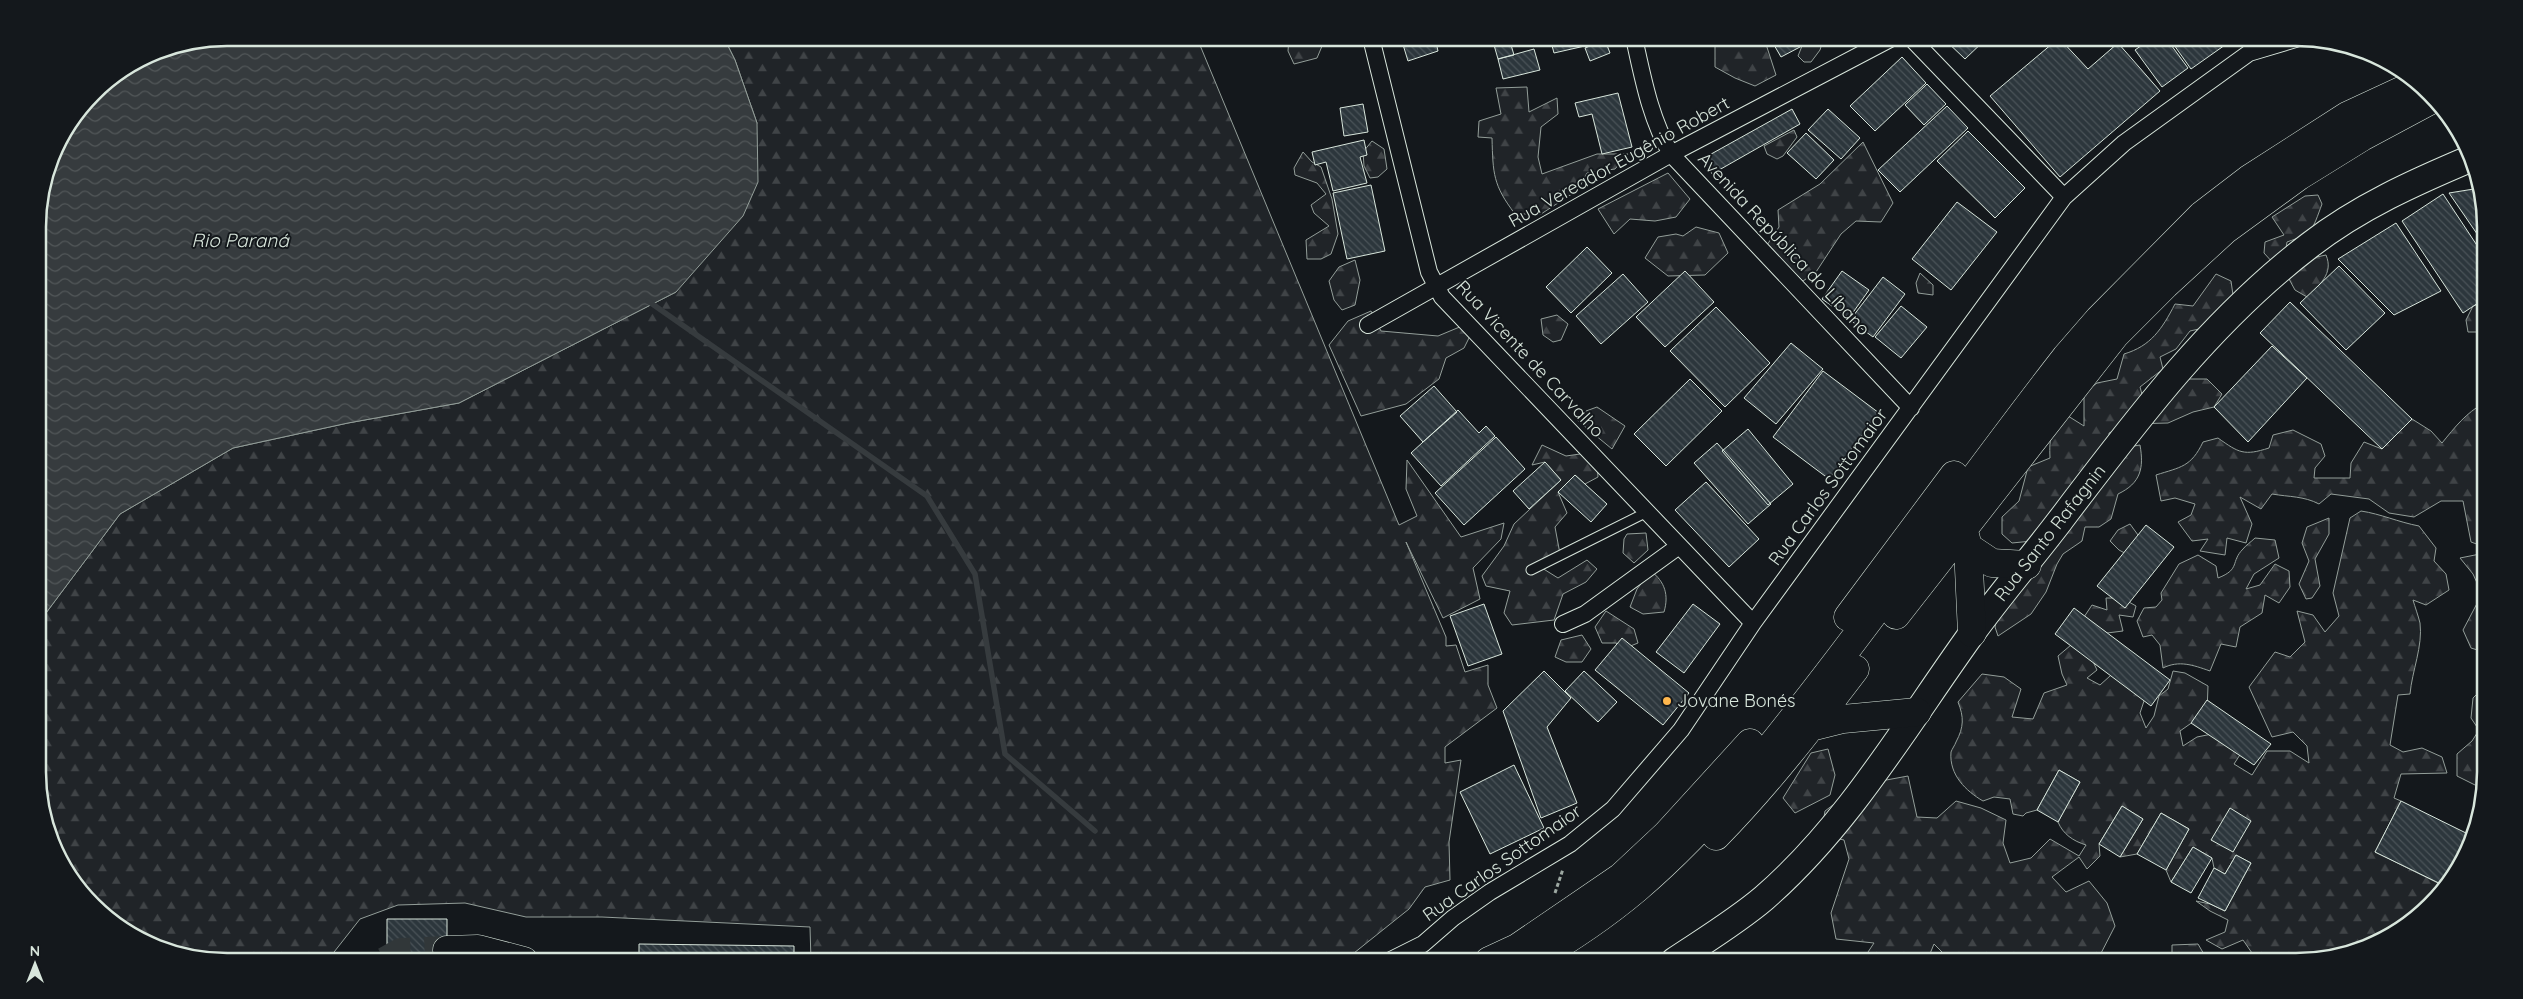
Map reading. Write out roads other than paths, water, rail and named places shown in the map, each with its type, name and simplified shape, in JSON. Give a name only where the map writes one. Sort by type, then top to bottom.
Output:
[{"type":"highway","points":[[1545,953],[1580,931],[1635,890],[1679,849],[1730,794],[1802,708],[2024,411],[2099,318],[2202,215],[2249,179],[2347,116],[2410,87]]},
{"type":"highway","points":[[1577,953],[1644,905],[1693,860],[1748,803],[1966,537],[2115,336],[2165,284],[2219,236],[2299,176],[2427,102]]},
{"type":"highway","points":[[1506,953],[1517,948],[1621,876],[1667,834],[1776,714],[1910,531],[1987,434],[2024,411]]},
{"type":"highway","points":[[1966,537],[1992,563],[2026,565]]},
{"type":"highway","points":[[1966,537],[1972,633]]},
{"type":"highway","points":[[1811,727],[1843,719],[1918,712]]},
{"type":"highway","points":[[447,950],[478,949],[492,953]]},
{"type":"main road","name":"Rua Santo Rafagnin","points":[[1685,953],[1763,899],[1822,838],[1918,712],[1972,633],[2127,432],[2237,309],[2311,243],[2361,210],[2425,178],[2464,161]]},
{"type":"street","name":"Rua Vicente de Carvalho","points":[[1373,46],[1429,272],[1436,288],[1449,304],[1753,623]]},
{"type":"street","name":"Avenida República do Líbano","points":[[1636,46],[1648,100],[1659,133],[1671,154],[1911,408]]},
{"type":"street","name":"Rua Vereador Eugênio Robert","points":[[1368,325],[1671,154],[1877,46]]},
{"type":"street","points":[[1919,46],[2064,197]]},
{"type":"street","name":"Rua Carlos Sottomaior","points":[[1404,953],[1423,944],[1453,918],[1490,892],[1570,844],[1613,810],[1681,730],[1753,623],[2064,197],[2124,143],[2249,53],[2272,46]]},
{"type":"street","points":[[1563,624],[1585,614],[1679,546]]},
{"type":"lane","points":[[1531,570],[1647,512]]},
{"type":"water","name":"Rio Paraná","points":[[228,46],[728,46],[735,60],[757,123],[758,182],[743,216],[676,292],[459,403],[348,423],[233,448],[120,514],[46,613],[46,228],[48,204],[52,181],[65,147],[91,108],[117,84],[147,65],[169,56],[192,50]]},
{"type":"waterway","points":[[648,301],[927,496],[975,574],[1005,754],[1095,831]]},
{"type":"tunnel","points":[[399,953],[447,950]]},
{"type":"place","name":"Jovane Bonés","points":[[1667,701]]}]
